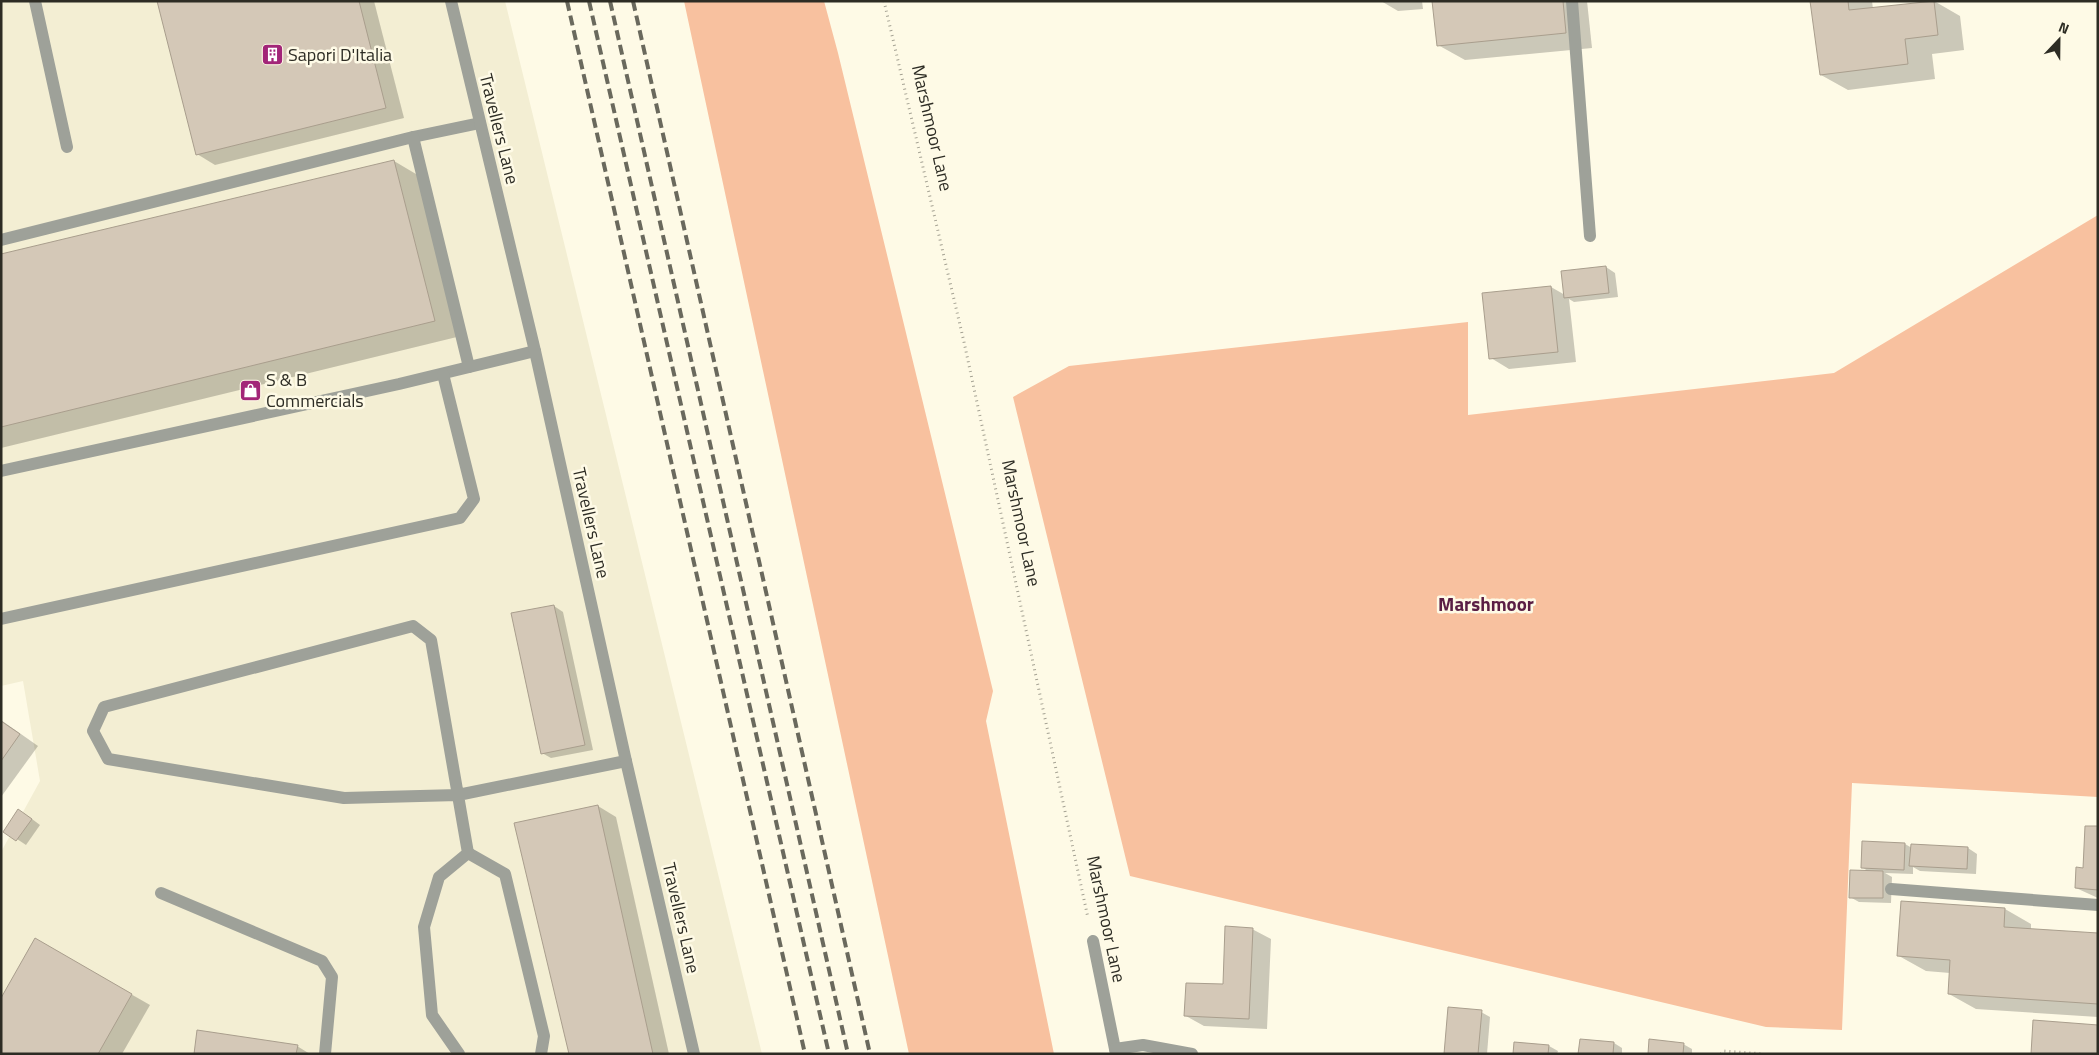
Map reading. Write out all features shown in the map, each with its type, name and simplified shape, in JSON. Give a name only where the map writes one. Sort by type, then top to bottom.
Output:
[{"type":"street","points":[[35,1],[67,147]]},
{"type":"street","name":"Travellers Lane","points":[[451,1],[535,351],[626,761],[694,1054]]},
{"type":"street","points":[[1572,1],[1590,236]]},
{"type":"street","points":[[1,240],[413,137],[480,123]]},
{"type":"street","points":[[413,137],[469,368]]},
{"type":"street","points":[[1,471],[443,374],[535,351]]},
{"type":"street","points":[[1,619],[460,518],[474,499],[443,374]]},
{"type":"street","points":[[468,853],[458,795],[431,640],[413,626],[104,707],[93,731],[108,759],[344,798],[458,795],[626,761]]},
{"type":"street","points":[[459,1054],[432,1015],[424,927],[439,878],[468,853]]},
{"type":"street","points":[[468,853],[505,874],[544,1036],[541,1054]]},
{"type":"street","points":[[1891,889],[2098,905]]},
{"type":"street","points":[[161,893],[322,961],[332,977],[325,1054]]},
{"type":"street","name":"Marshmoor Lane","points":[[1093,941],[1115,1051]]},
{"type":"street","points":[[1115,1051],[1143,1045],[1192,1054]]},
{"type":"path","name":"Marshmoor Lane","points":[[884,1],[964,342],[1093,941]]},
{"type":"path","points":[[1721,1054],[1723,1051],[1764,1054]]},
{"type":"shaded area","points":[[1,1],[505,1],[762,1054],[1,1054],[1,852],[40,781],[23,681],[1,686]]},
{"type":"shaded area","points":[[684,1],[824,1],[993,691],[986,721],[1054,1054],[909,1054]]},
{"type":"shaded area","points":[[2098,215],[2098,797],[1852,783],[1842,1030],[1766,1027],[1130,876],[1013,397],[1069,366],[1468,322],[1468,415],[1834,373]]},
{"type":"building","name":"Sapori D'Italia","points":[[157,1],[359,1],[386,108],[196,155]]},
{"type":"building","points":[[1432,1],[1563,1],[1566,33],[1437,46]]},
{"type":"building","points":[[1810,1],[1848,1],[1849,10],[1934,1],[1938,35],[1905,39],[1908,64],[1820,75]]},
{"type":"building","points":[[394,160],[435,321],[1,427],[1,254]]},
{"type":"building","points":[[1606,266],[1609,293],[1564,298],[1561,271]]},
{"type":"building","points":[[1551,286],[1558,352],[1489,359],[1482,293]]},
{"type":"building","points":[[554,605],[585,745],[541,754],[511,613]]},
{"type":"building","points":[[1,721],[20,734],[1,761]]},
{"type":"building","points":[[598,805],[653,1054],[569,1054],[514,823]]},
{"type":"building","points":[[18,809],[32,819],[16,841],[3,832]]},
{"type":"building","points":[[2085,826],[2098,826],[2098,890],[2075,888],[2076,867],[2083,868]]},
{"type":"building","points":[[1862,841],[1905,843],[1904,870],[1861,868]]},
{"type":"building","points":[[1911,844],[1968,847],[1967,869],[1909,866]]},
{"type":"building","points":[[1850,870],[1883,871],[1883,898],[1849,898]]},
{"type":"building","points":[[1901,901],[2005,908],[2004,927],[2098,933],[2098,1004],[1948,994],[1950,960],[1897,956]]},
{"type":"building","points":[[1225,926],[1253,928],[1249,1019],[1184,1016],[1186,983],[1223,984]]},
{"type":"building","points":[[35,938],[132,994],[98,1054],[1,1054],[1,998]]},
{"type":"building","points":[[1448,1007],[1482,1010],[1478,1054],[1444,1054]]},
{"type":"building","points":[[2033,1020],[2098,1025],[2098,1054],[2031,1054]]},
{"type":"building","points":[[197,1030],[298,1045],[296,1054],[194,1054]]},
{"type":"building","points":[[1580,1039],[1614,1042],[1613,1054],[1578,1054]]},
{"type":"building","points":[[1649,1039],[1684,1043],[1683,1054],[1648,1054]]},
{"type":"building","points":[[1514,1042],[1549,1045],[1548,1054],[1513,1054]]},
{"type":"railway","points":[[567,1],[805,1054]]},
{"type":"railway","points":[[589,1],[829,1054]]},
{"type":"railway","points":[[610,1],[848,1054]]},
{"type":"railway","points":[[633,1],[870,1054]]},
{"type":"place","name":"Sapori D'Italia","points":[[272,55]]},
{"type":"place","name":"S & B Commercials","points":[[250,390]]},
{"type":"district","name":"Marshmoor","points":[[1486,604]]}]
